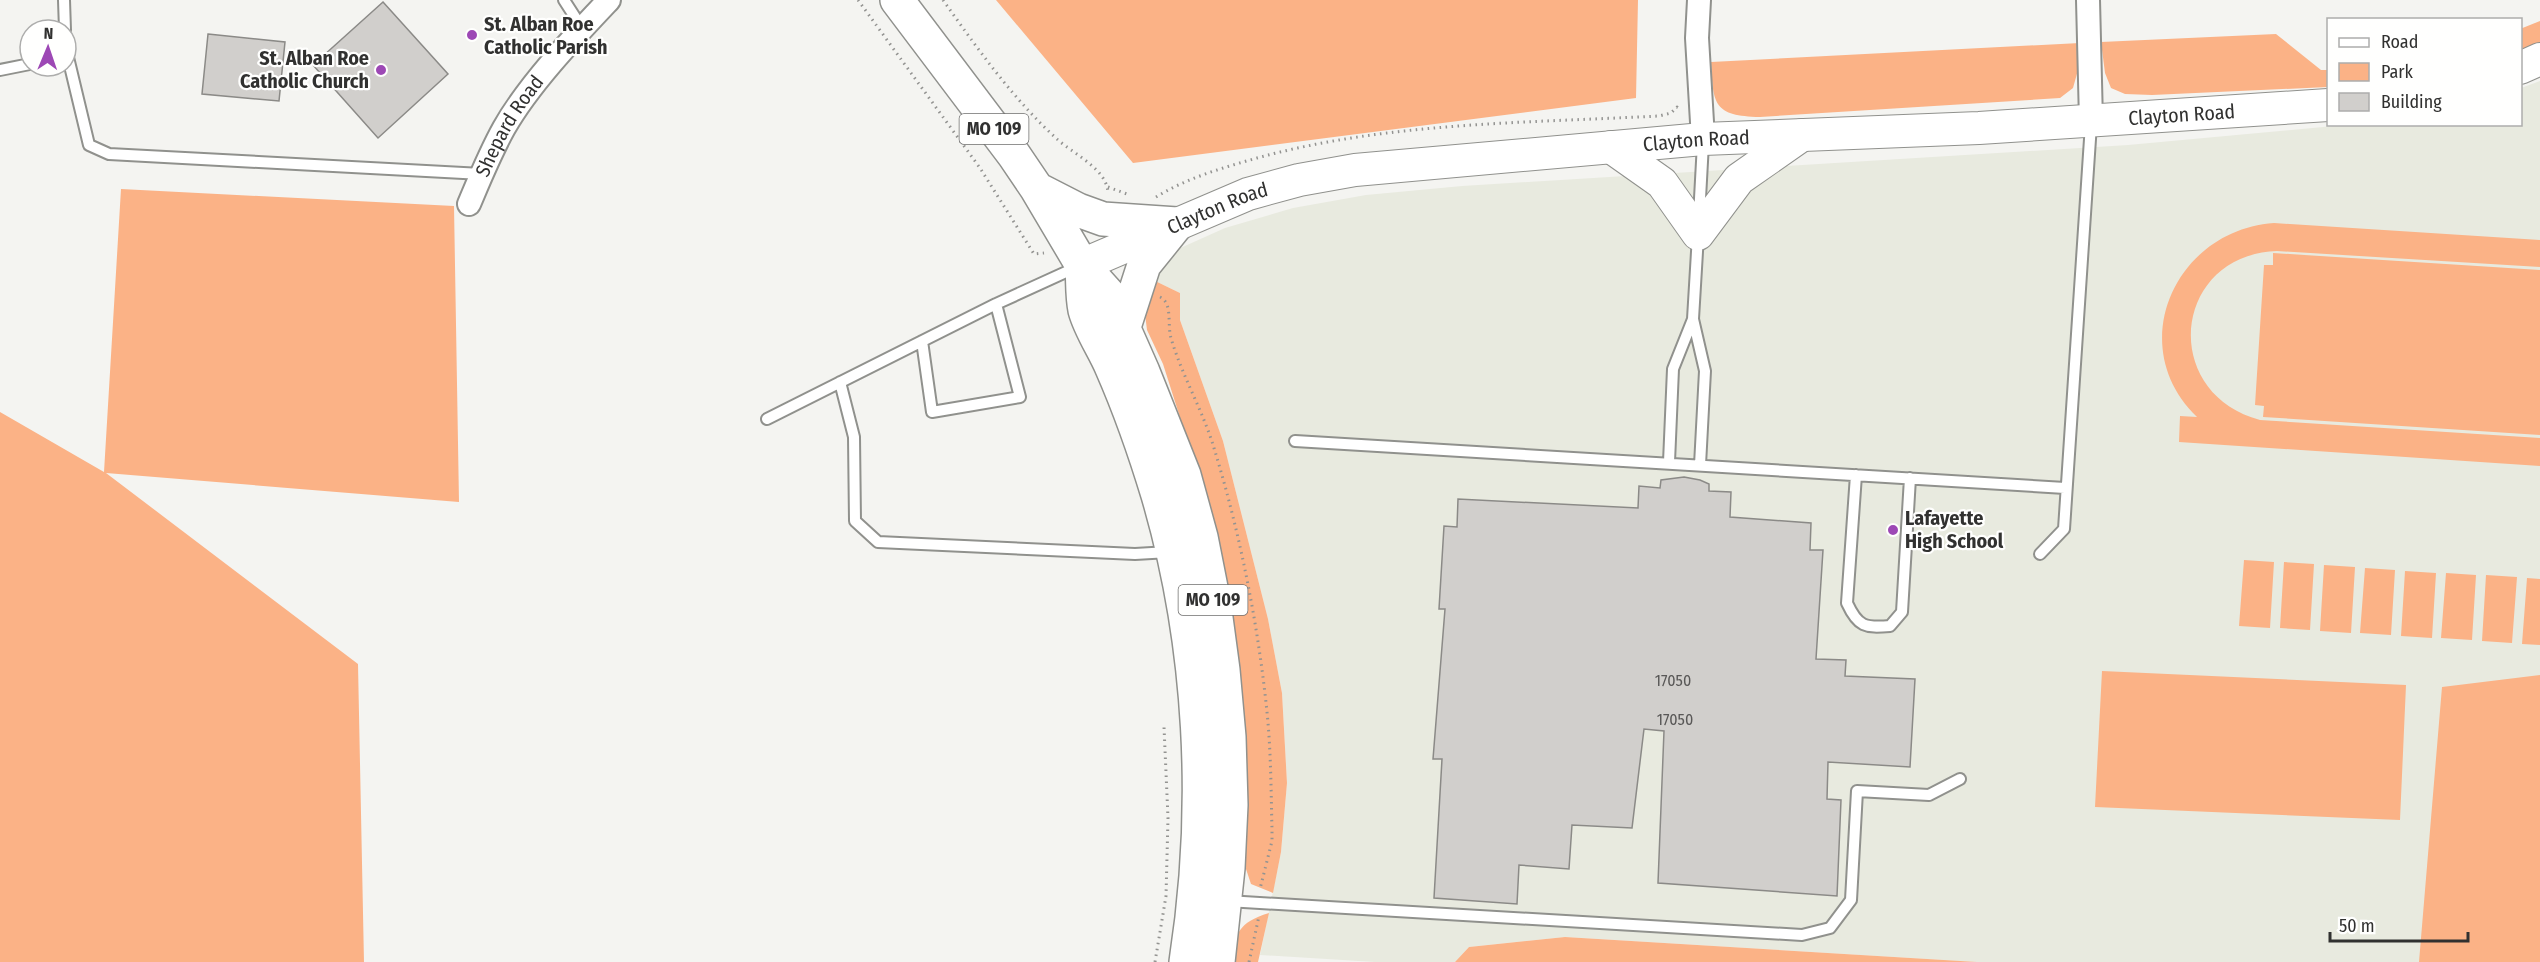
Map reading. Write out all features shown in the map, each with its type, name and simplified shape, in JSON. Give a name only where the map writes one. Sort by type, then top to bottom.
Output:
[{"type":"main road","name":"MO 109","points":[[897,0],[1037,189],[1083,265],[1109,296],[1124,327],[1184,475],[1201,537],[1214,603],[1229,737],[1231,805],[1210,900],[1186,962]]},
{"type":"main road","points":[[2522,67],[2540,59]]},
{"type":"main road","name":"Clayton Road","points":[[1083,265],[1248,194],[1299,180],[1355,170],[1703,139],[1979,128],[2327,105]]},
{"type":"main road","points":[[1611,147],[1662,183],[1698,234],[1739,179],[1803,135]]},
{"type":"main road","points":[[1037,189],[1078,210],[1103,219],[1177,224]]},
{"type":"main road","points":[[1124,327],[1144,265],[1177,224]]},
{"type":"main road","name":"MO 109","points":[[1083,265],[1085,310],[1137,431],[1173,552],[1191,659],[1197,726],[1199,793],[1218,962]]},
{"type":"street","name":"Shepard Road","points":[[469,204],[505,126],[582,28],[609,0]]},
{"type":"street","points":[[1699,0],[1697,38],[1703,139]]},
{"type":"street","points":[[2088,0],[2091,121]]},
{"type":"lane","points":[[64,0],[65,18]]},
{"type":"lane","points":[[564,0],[582,28]]},
{"type":"lane","points":[[0,70],[18,66]]},
{"type":"lane","points":[[71,78],[89,145],[109,154],[482,174]]},
{"type":"lane","points":[[2040,554],[2064,529],[2091,121]]},
{"type":"lane","points":[[1700,465],[1704,371],[1693,319],[1703,139]]},
{"type":"lane","points":[[767,419],[996,304],[1083,265]]},
{"type":"lane","points":[[922,341],[932,411],[1020,397],[996,304]]},
{"type":"lane","points":[[1669,462],[1673,369],[1693,319]]},
{"type":"lane","points":[[840,382],[854,437],[855,521],[878,542],[1135,554],[1173,552]]},
{"type":"lane","points":[[1295,441],[1669,462],[2065,488]]},
{"type":"lane","points":[[1856,475],[1847,603],[1854,619],[1869,628],[1890,626],[1902,612],[1910,478]]},
{"type":"lane","points":[[1210,900],[1802,935],[1830,928],[1851,900],[1857,791],[1929,795],[1960,779]]},
{"type":"path","points":[[858,0],[980,168],[1034,254]]},
{"type":"path","points":[[943,0],[1014,93],[1049,132],[1094,168],[1108,187],[1108,199]]},
{"type":"path","points":[[1155,962],[1166,896],[1168,818],[1164,727]]},
{"type":"path","points":[[1249,962],[1260,914]]},
{"type":"shaded area","name":"Lafayette High School","points":[[2540,81],[2540,962],[1977,962],[1565,937],[1469,947],[1455,962],[1375,962],[1260,955],[1281,852],[1287,783],[1282,693],[1268,619],[1223,441],[1180,320],[1180,293],[1149,278],[1167,254],[1225,228],[1293,208],[1366,195],[1462,186],[2128,145],[2333,126],[2522,126],[2522,88]]},
{"type":"green space","points":[[996,0],[1638,0],[1636,98],[1133,163]]},
{"type":"green space","points":[[2540,21],[2540,44],[2522,51],[2522,28]]},
{"type":"green space","points":[[2276,34],[2321,70],[2327,70],[2327,87],[2152,95],[2125,94],[2111,88],[2105,73],[2101,42]]},
{"type":"green space","points":[[2080,43],[2078,70],[2073,88],[2060,98],[1760,117],[1733,114],[1725,110],[1715,98],[1713,89],[1711,62]]},
{"type":"green space","points":[[121,189],[454,206],[459,502],[106,473],[358,664],[364,962],[0,962],[0,412],[104,472]]},
{"type":"green space","points":[[2274,223],[2540,240],[2540,267],[2277,251],[2242,258],[2216,275],[2199,299],[2191,327],[2193,356],[2205,383],[2227,405],[2260,420],[2540,438],[2540,466],[2179,442],[2180,416],[2197,417],[2175,389],[2164,358],[2163,326],[2171,296],[2187,269],[2210,246],[2239,230]]},
{"type":"green space","points":[[2273,253],[2540,270],[2540,435],[2263,417],[2264,406],[2255,405],[2264,265],[2273,265]]},
{"type":"green space","points":[[1149,278],[1180,293],[1180,320],[1223,441],[1268,619],[1282,693],[1287,783],[1281,852],[1273,893],[1251,884],[1245,866],[1184,430],[1163,364],[1147,330],[1144,306]]},
{"type":"green space","points":[[2244,560],[2274,562],[2270,628],[2239,626]]},
{"type":"green space","points":[[2284,562],[2314,564],[2310,630],[2280,628]]},
{"type":"green space","points":[[2324,565],[2355,567],[2351,633],[2320,631]]},
{"type":"green space","points":[[2365,568],[2395,570],[2391,635],[2360,633]]},
{"type":"green space","points":[[2405,571],[2436,573],[2432,638],[2401,636]]},
{"type":"green space","points":[[2446,573],[2476,575],[2472,640],[2441,638]]},
{"type":"green space","points":[[2486,575],[2517,577],[2512,643],[2482,641]]},
{"type":"green space","points":[[2527,578],[2540,579],[2540,645],[2522,644]]},
{"type":"green space","points":[[2102,671],[2406,685],[2400,820],[2095,807]]},
{"type":"green space","points":[[2540,675],[2540,962],[2419,962],[2442,687]]},
{"type":"green space","points":[[1269,913],[1258,962],[1228,962],[1240,930],[1250,921]]},
{"type":"green space","points":[[1565,937],[1977,962],[1455,962],[1469,947]]},
{"type":"building","name":"St. Alban Roe Catholic Church","points":[[383,2],[448,74],[378,138],[313,65]]},
{"type":"building","points":[[208,34],[285,42],[279,101],[202,94]]},
{"type":"building","points":[[1684,477],[1709,484],[1709,491],[1731,492],[1730,517],[1811,523],[1810,550],[1823,550],[1816,659],[1846,660],[1845,676],[1915,679],[1910,767],[1828,762],[1827,799],[1841,800],[1837,896],[1658,883],[1664,731],[1644,729],[1632,828],[1572,825],[1569,869],[1519,865],[1517,904],[1434,898],[1442,759],[1433,759],[1445,609],[1439,609],[1444,526],[1457,527],[1458,499],[1638,508],[1639,486],[1660,488],[1661,480]]},
{"type":"place","name":"St. Alban Roe Catholic Parish","points":[[472,35]]},
{"type":"place","name":"St. Alban Roe Catholic Church","points":[[381,70]]},
{"type":"place","name":"Lafayette High School","points":[[1893,530]]}]
